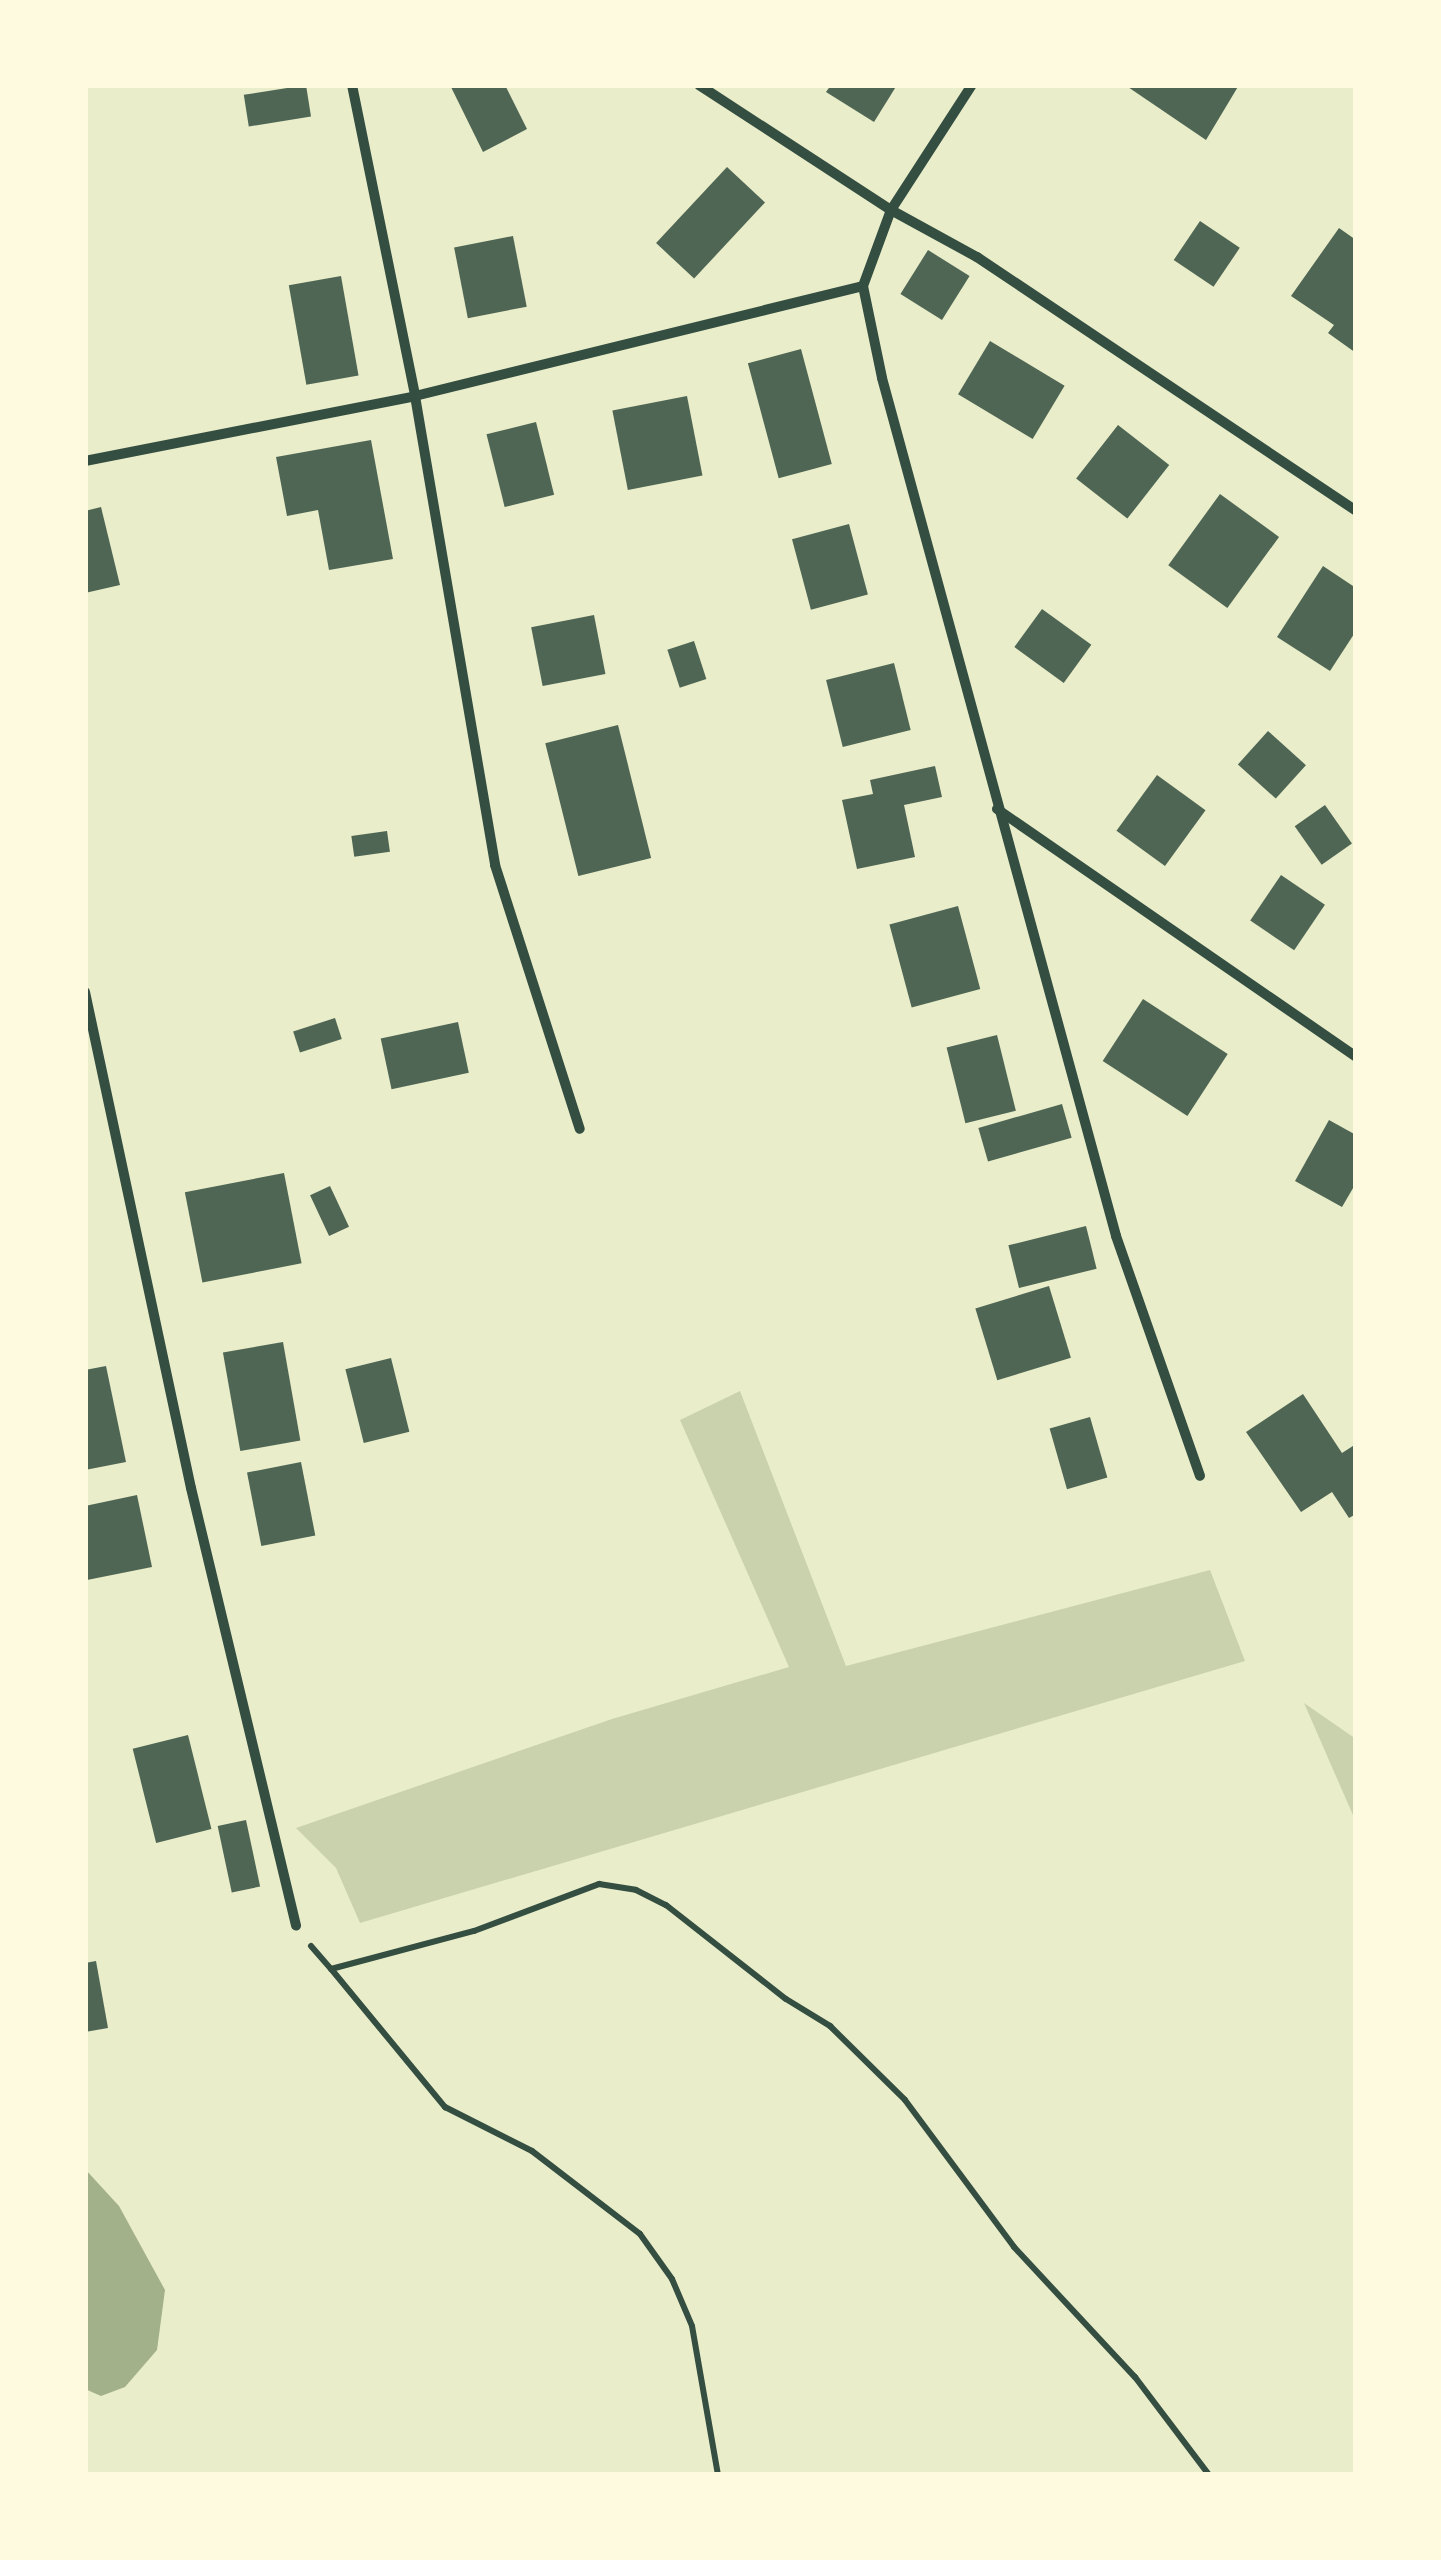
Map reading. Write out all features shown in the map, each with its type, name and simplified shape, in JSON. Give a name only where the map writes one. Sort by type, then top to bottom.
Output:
[{"type":"street","points":[[352,85],[416,396],[495,865],[580,1129]]},
{"type":"street","points":[[700,85],[891,210],[977,257],[1356,511]]},
{"type":"street","points":[[972,85],[891,210],[863,286],[997,809],[1116,1236],[1200,1476]]},
{"type":"street","points":[[85,461],[416,396],[863,286]]},
{"type":"street","points":[[997,809],[1356,1057]]},
{"type":"street","points":[[85,992],[191,1488],[296,1926]]},
{"type":"path","points":[[331,1969],[474,1932],[599,1884],[622,1886],[666,1905],[786,2000],[830,2026],[905,2100],[1014,2247],[1134,2377],[1209,2475]]},
{"type":"path","points":[[296,1926],[445,2107],[545,2160],[640,2234],[672,2279],[692,2326],[718,2475]]},
{"type":"shaded area","points":[[740,1391],[846,1666],[1210,1570],[1245,1661],[360,1923],[336,1868],[296,1828],[612,1719],[789,1667],[680,1420]]},
{"type":"shaded area","points":[[1304,1703],[1356,1739],[1356,1822]]},
{"type":"shaded area","points":[[85,2169],[119,2206],[165,2290],[157,2350],[125,2387],[101,2396],[85,2389]]},
{"type":"building","points":[[306,85],[311,117],[249,126],[244,95]]},
{"type":"building","points":[[450,85],[505,85],[527,129],[483,152]]},
{"type":"building","points":[[831,85],[897,85],[874,122],[826,92]]},
{"type":"building","points":[[1125,85],[1239,85],[1206,140]]},
{"type":"building","points":[[727,167],[765,202],[694,279],[656,243]]},
{"type":"building","points":[[1200,221],[1240,248],[1214,287],[1174,260]]},
{"type":"building","points":[[1339,228],[1356,240],[1356,353],[1328,333],[1334,325],[1291,296]]},
{"type":"building","points":[[513,236],[527,307],[468,318],[454,247]]},
{"type":"building","points":[[928,250],[970,276],[942,320],[900,294]]},
{"type":"building","points":[[341,276],[359,375],[306,385],[289,285]]},
{"type":"building","points":[[990,341],[1065,386],[1033,439],[958,394]]},
{"type":"building","points":[[801,349],[832,464],[779,478],[748,363]]},
{"type":"building","points":[[687,396],[702,476],[628,490],[612,411]]},
{"type":"building","points":[[536,422],[554,495],[505,507],[487,434]]},
{"type":"building","points":[[1118,425],[1169,465],[1127,519],[1076,479]]},
{"type":"building","points":[[371,440],[393,559],[329,570],[318,510],[287,516],[276,457]]},
{"type":"building","points":[[1220,494],[1279,537],[1227,608],[1168,565]]},
{"type":"building","points":[[101,507],[120,585],[85,593],[85,511]]},
{"type":"building","points":[[849,524],[868,595],[811,610],[792,539]]},
{"type":"building","points":[[1323,566],[1356,588],[1356,631],[1330,671],[1277,637]]},
{"type":"building","points":[[1042,609],[1091,645],[1064,683],[1014,647]]},
{"type":"building","points":[[594,615],[605,674],[543,686],[531,627]]},
{"type":"building","points":[[694,641],[706,679],[680,688],[667,650]]},
{"type":"building","points":[[894,663],[911,730],[843,747],[826,680]]},
{"type":"building","points":[[618,725],[651,858],[578,876],[545,743]]},
{"type":"building","points":[[1268,731],[1306,765],[1276,799],[1238,764]]},
{"type":"building","points":[[935,766],[942,797],[904,805],[915,857],[857,869],[842,800],[873,794],[870,780]]},
{"type":"building","points":[[1157,775],[1206,810],[1165,866],[1116,831]]},
{"type":"building","points":[[1325,805],[1352,844],[1322,865],[1295,826]]},
{"type":"building","points":[[387,831],[390,852],[354,857],[351,836]]},
{"type":"building","points":[[1281,875],[1325,905],[1294,950],[1250,921]]},
{"type":"building","points":[[958,906],[980,989],[912,1007],[889,924]]},
{"type":"building","points":[[1143,999],[1228,1054],[1187,1116],[1103,1061]]},
{"type":"building","points":[[335,1018],[342,1039],[300,1053],[293,1032]]},
{"type":"building","points":[[458,1022],[469,1073],[392,1089],[381,1038]]},
{"type":"building","points":[[997,1035],[1016,1111],[965,1123],[947,1048]]},
{"type":"building","points":[[1062,1104],[1072,1138],[988,1162],[978,1128]]},
{"type":"building","points":[[1329,1120],[1356,1135],[1356,1183],[1342,1207],[1295,1181]]},
{"type":"building","points":[[284,1173],[302,1263],[202,1283],[185,1192]]},
{"type":"building","points":[[330,1186],[349,1227],[329,1236],[310,1195]]},
{"type":"building","points":[[1086,1226],[1097,1269],[1019,1288],[1008,1245]]},
{"type":"building","points":[[1049,1286],[1071,1358],[997,1380],[975,1309]]},
{"type":"building","points":[[283,1342],[300,1440],[240,1451],[223,1353]]},
{"type":"building","points":[[391,1358],[409,1432],[364,1443],[345,1369]]},
{"type":"building","points":[[106,1366],[126,1462],[85,1470],[85,1370]]},
{"type":"building","points":[[1303,1394],[1342,1453],[1356,1444],[1356,1514],[1349,1518],[1332,1492],[1301,1512],[1246,1432]]},
{"type":"building","points":[[1090,1417],[1107,1478],[1067,1489],[1050,1429]]},
{"type":"building","points":[[301,1462],[315,1536],[261,1546],[247,1472]]},
{"type":"building","points":[[137,1495],[152,1567],[87,1580],[85,1506]]},
{"type":"building","points":[[188,1735],[211,1829],[156,1843],[133,1749]]},
{"type":"building","points":[[246,1820],[260,1887],[232,1893],[218,1826]]},
{"type":"building","points":[[96,1961],[108,2028],[85,2032],[85,1963]]}]
